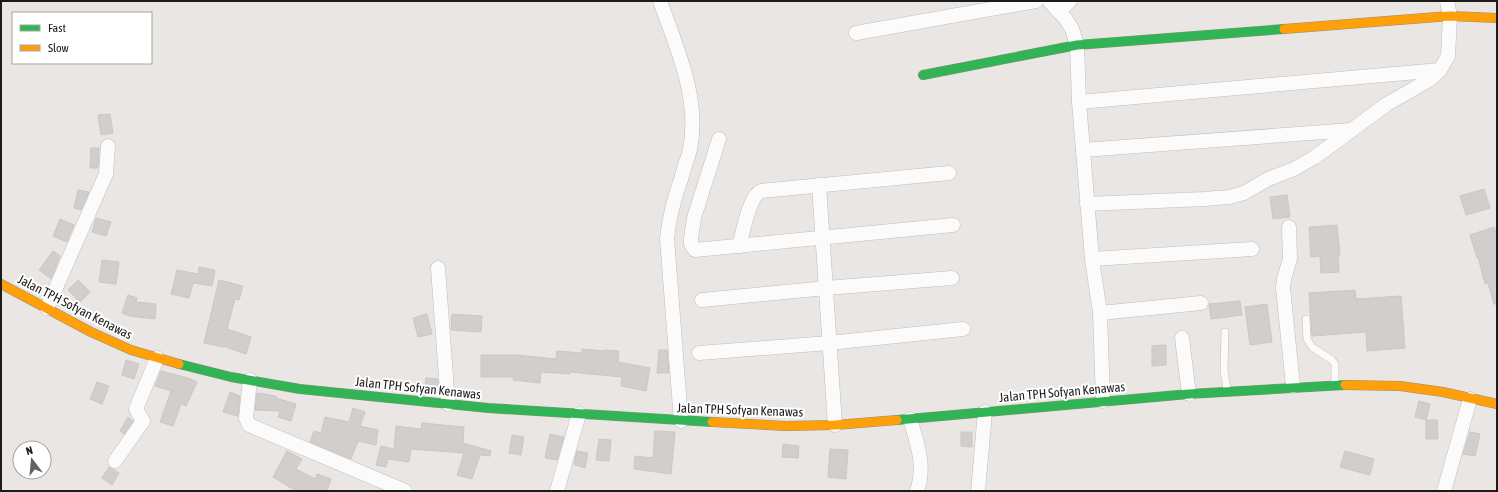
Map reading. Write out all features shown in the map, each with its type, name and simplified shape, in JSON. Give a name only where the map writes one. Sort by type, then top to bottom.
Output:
[{"type":"street","points":[[660,1],[683,64],[693,116],[693,132],[690,151],[668,223],[667,238],[681,421]]},
{"type":"street","points":[[856,33],[1036,1]]},
{"type":"street","points":[[1070,1],[1054,6],[1072,29],[1076,45],[1087,204],[1092,259],[1100,313],[1103,401]]},
{"type":"street","points":[[1087,204],[1229,197],[1244,193],[1268,179],[1294,169],[1315,157],[1387,104],[1429,80],[1440,70],[1448,56],[1450,16],[1447,1]]},
{"type":"street","points":[[923,75],[1076,45],[1450,16],[1497,18]]},
{"type":"street","points":[[1079,102],[1440,70]]},
{"type":"street","points":[[1083,150],[1351,130]]},
{"type":"street","points":[[719,138],[694,218],[691,244],[695,250],[953,225]]},
{"type":"street","points":[[47,308],[106,174],[108,146]]},
{"type":"street","points":[[739,246],[752,199],[757,192],[949,173]]},
{"type":"street","points":[[819,185],[835,425]]},
{"type":"street","points":[[1289,227],[1290,259],[1283,288],[1293,386]]},
{"type":"street","points":[[1092,259],[1252,248]]},
{"type":"street","points":[[438,268],[448,404]]},
{"type":"street","points":[[702,300],[952,278]]},
{"type":"street","name":"Jalan TPH Sofyan Kenawas","points":[[1,284],[91,332],[131,350],[231,377],[300,389],[488,408],[681,421],[786,426],[835,425],[910,420],[1189,394],[1293,386],[1335,385],[1400,386],[1443,392],[1497,404]]},
{"type":"street","points":[[1100,313],[1200,303]]},
{"type":"street","points":[[699,353],[829,343],[963,329]]},
{"type":"street","points":[[1182,338],[1189,394]]},
{"type":"street","points":[[115,461],[143,421],[136,409],[157,358]]},
{"type":"street","points":[[250,380],[246,418],[249,424],[405,491]]},
{"type":"street","points":[[1444,491],[1470,399]]},
{"type":"street","points":[[978,491],[985,412]]},
{"type":"street","points":[[557,491],[578,414]]},
{"type":"street","points":[[910,420],[920,453],[921,478],[917,491]]},
{"type":"lane","points":[[1306,319],[1307,339],[1312,346],[1332,360],[1335,364],[1335,385]]},
{"type":"lane","points":[[1225,332],[1224,370],[1228,391]]},
{"type":"building","points":[[110,114],[113,133],[101,135],[98,115]]},
{"type":"building","points":[[91,148],[99,148],[98,168],[90,168]]},
{"type":"building","points":[[1484,189],[1490,208],[1466,215],[1460,196]]},
{"type":"building","points":[[78,190],[89,192],[81,210],[74,208]]},
{"type":"building","points":[[1287,195],[1290,217],[1273,219],[1270,197]]},
{"type":"building","points":[[96,218],[111,222],[106,236],[92,232]]},
{"type":"building","points":[[60,219],[74,225],[67,242],[53,236]]},
{"type":"building","points":[[1337,225],[1340,255],[1338,255],[1339,272],[1321,273],[1320,256],[1311,257],[1309,227]]},
{"type":"building","points":[[1494,227],[1497,234],[1497,304],[1494,304],[1488,283],[1485,284],[1478,257],[1477,258],[1470,235]]},
{"type":"building","points":[[53,251],[60,256],[51,279],[39,270]]},
{"type":"building","points":[[102,260],[119,262],[116,284],[99,282]]},
{"type":"building","points":[[199,267],[215,270],[212,286],[193,283],[189,298],[171,294],[177,270],[198,274]]},
{"type":"building","points":[[78,280],[90,292],[80,302],[68,290]]},
{"type":"building","points":[[219,280],[243,286],[239,300],[235,299],[227,329],[251,337],[246,354],[223,346],[204,343]]},
{"type":"building","points":[[1355,290],[1356,299],[1401,296],[1405,348],[1367,351],[1366,332],[1312,336],[1309,293]]},
{"type":"building","points":[[128,295],[137,298],[136,302],[156,304],[155,319],[129,316],[122,313]]},
{"type":"building","points":[[1240,301],[1242,315],[1211,319],[1209,304]]},
{"type":"building","points":[[1267,304],[1272,342],[1250,345],[1245,307]]},
{"type":"building","points":[[427,314],[432,334],[418,337],[413,318]]},
{"type":"building","points":[[452,314],[482,316],[481,332],[451,330]]},
{"type":"building","points":[[1166,345],[1166,365],[1152,366],[1152,346]]},
{"type":"building","points":[[582,349],[619,351],[618,362],[650,368],[646,391],[621,386],[622,377],[570,372],[570,374],[541,372],[540,383],[513,380],[514,377],[481,377],[481,355],[516,355],[556,359],[557,351],[582,353]]},
{"type":"building","points":[[659,350],[667,350],[669,373],[657,373]]},
{"type":"building","points":[[126,360],[139,364],[134,379],[122,375]]},
{"type":"building","points":[[161,371],[197,382],[186,406],[181,404],[173,426],[160,422],[171,391],[155,386]]},
{"type":"building","points":[[426,378],[438,379],[438,390],[425,388]]},
{"type":"building","points":[[97,382],[109,386],[102,404],[90,399]]},
{"type":"building","points":[[230,392],[240,396],[238,416],[223,412]]},
{"type":"building","points":[[257,393],[276,396],[276,398],[296,404],[291,421],[278,417],[280,411],[255,410]]},
{"type":"building","points":[[1419,401],[1430,404],[1426,420],[1415,417]]},
{"type":"building","points":[[353,408],[365,412],[360,426],[378,430],[376,445],[358,441],[351,459],[310,442],[314,431],[321,433],[325,417],[349,422]]},
{"type":"building","points":[[128,417],[133,421],[124,434],[120,431]]},
{"type":"building","points":[[1426,420],[1437,420],[1438,439],[1426,439]]},
{"type":"building","points":[[422,423],[464,427],[463,443],[491,451],[490,456],[480,455],[472,479],[457,475],[464,453],[411,449],[409,462],[388,459],[386,467],[376,465],[381,446],[394,449],[396,426],[421,429]]},
{"type":"building","points":[[655,431],[675,432],[671,474],[634,469],[635,456],[653,458]]},
{"type":"building","points":[[961,432],[972,432],[972,447],[961,446]]},
{"type":"building","points":[[1470,432],[1480,434],[1475,456],[1463,454]]},
{"type":"building","points":[[550,434],[564,437],[557,460],[545,458]]},
{"type":"building","points":[[512,435],[524,437],[521,455],[509,453]]},
{"type":"building","points":[[599,439],[611,440],[609,461],[596,460]]},
{"type":"building","points":[[783,444],[799,446],[798,458],[782,457]]},
{"type":"building","points":[[830,449],[848,450],[846,479],[828,477]]},
{"type":"building","points":[[287,451],[302,459],[296,469],[316,479],[317,474],[331,479],[327,491],[296,491],[273,477]]},
{"type":"building","points":[[577,451],[588,453],[585,468],[574,464]]},
{"type":"building","points":[[1345,451],[1374,459],[1370,475],[1340,467]]},
{"type":"building","points":[[109,467],[119,473],[112,485],[102,478]]},
{"type":"traffic: fast","points":[[923,75],[1077,45],[1284,29]]},
{"type":"traffic: fast","points":[[179,364],[231,377],[300,389],[488,408],[712,422]]},
{"type":"traffic: fast","points":[[897,420],[1189,394],[1345,385]]},
{"type":"traffic: slow","points":[[1284,29],[1450,16],[1497,18]]},
{"type":"traffic: slow","points":[[1,284],[91,332],[131,350],[179,364]]},
{"type":"traffic: slow","points":[[1345,385],[1400,386],[1443,392],[1497,404]]},
{"type":"traffic: slow","points":[[712,422],[786,426],[835,425],[897,420]]}]
